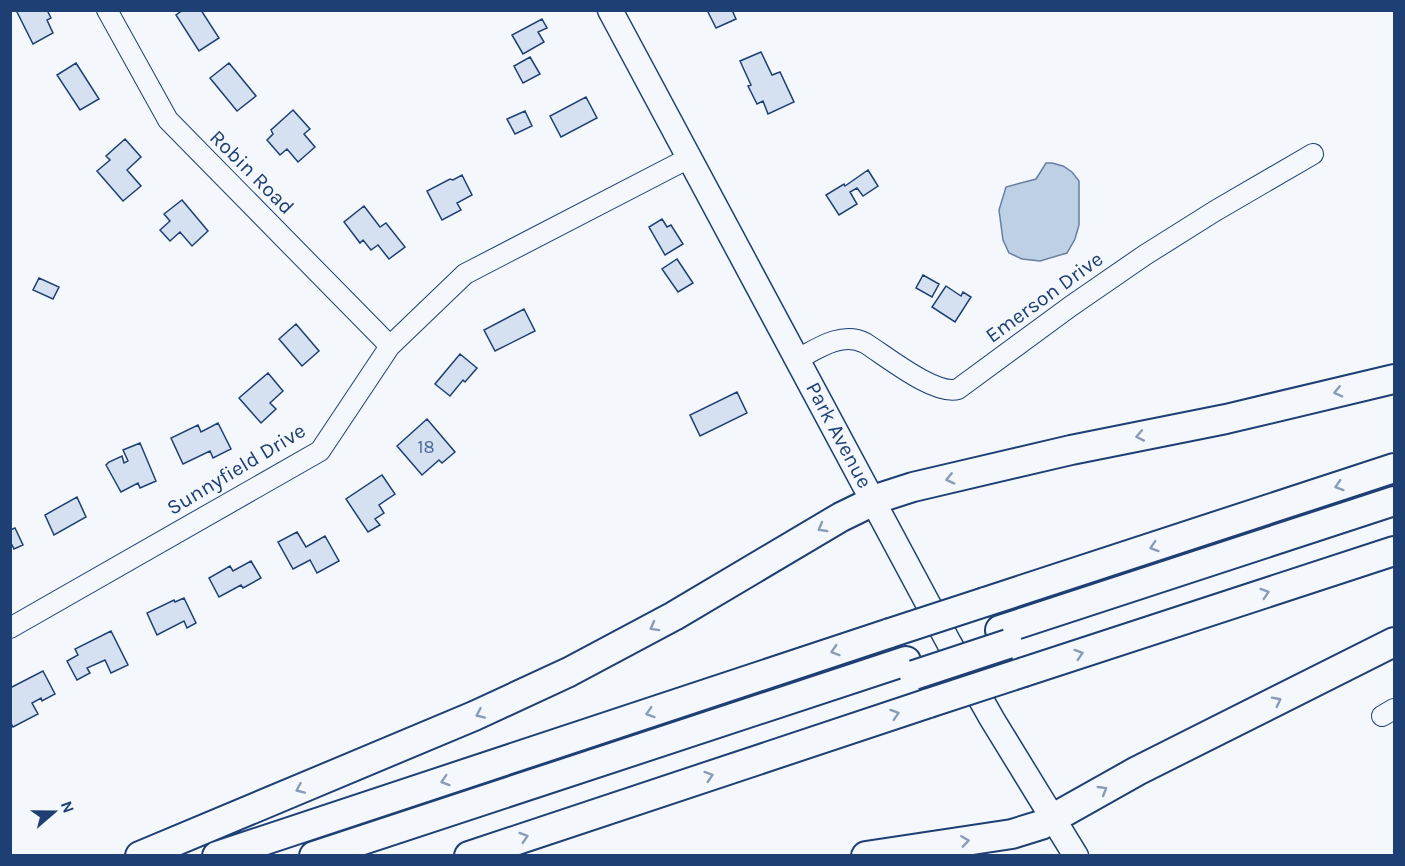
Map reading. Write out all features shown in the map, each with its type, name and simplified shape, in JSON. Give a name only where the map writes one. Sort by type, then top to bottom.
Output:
[{"type":"highway","points":[[140,855],[474,716],[559,677],[654,627],[824,527],[874,501],[913,487],[1071,450],[1226,419],[1395,379]]},
{"type":"highway","points":[[217,855],[1395,468]]},
{"type":"highway","points":[[369,855],[1395,501]]},
{"type":"highway","points":[[1004,637],[1395,518]]},
{"type":"highway","points":[[469,855],[1395,551]]},
{"type":"highway","points":[[866,855],[1028,830],[1053,819],[1155,762],[1395,642]]},
{"type":"highway","points":[[314,855],[910,668]]},
{"type":"main road","name":"Park Avenue","points":[[610,10],[971,681],[1076,855]]},
{"type":"street","name":"Robin Road","points":[[107,10],[168,120],[390,346]]},
{"type":"street","name":"Emerson Drive","points":[[798,359],[830,343],[855,338],[934,387],[947,391],[958,389],[1145,255],[1313,154]]},
{"type":"street","name":"Sunnyfield Drive","points":[[10,628],[320,452],[390,346],[465,274],[689,158]]},
{"type":"water","points":[[1046,163],[1063,166],[1079,181],[1079,225],[1075,239],[1067,253],[1040,261],[1022,259],[1009,253],[1003,240],[999,210],[1006,187],[1036,179]]},
{"type":"building","points":[[16,10],[47,10],[51,18],[47,20],[53,33],[33,44]]},
{"type":"building","points":[[183,10],[201,10],[219,38],[199,51],[176,15]]},
{"type":"building","points":[[707,10],[732,10],[736,19],[716,28]]},
{"type":"building","points":[[542,19],[547,28],[538,32],[544,42],[523,54],[512,35]]},
{"type":"building","points":[[761,52],[772,75],[780,72],[794,102],[768,114],[763,101],[757,104],[740,61]]},
{"type":"building","points":[[530,57],[540,74],[523,83],[514,66]]},
{"type":"building","points":[[76,63],[99,99],[80,110],[57,75]]},
{"type":"building","points":[[229,63],[256,96],[237,111],[210,78]]},
{"type":"building","points":[[586,97],[597,118],[561,137],[550,116]]},
{"type":"building","points":[[293,110],[310,129],[304,134],[315,147],[298,162],[287,149],[280,155],[267,140],[273,134],[271,130]]},
{"type":"building","points":[[525,111],[532,126],[515,134],[507,119]]},
{"type":"building","points":[[125,139],[141,157],[127,170],[141,186],[123,201],[97,171],[110,160],[106,156]]},
{"type":"building","points":[[868,170],[878,186],[863,196],[857,188],[850,192],[857,204],[839,215],[826,195],[844,184],[845,186]]},
{"type":"building","points":[[462,175],[472,195],[457,203],[461,210],[442,220],[427,191]]},
{"type":"building","points":[[182,200],[208,231],[192,246],[180,232],[170,241],[160,230],[170,221],[164,214]]},
{"type":"building","points":[[364,206],[380,227],[386,223],[405,247],[389,259],[378,245],[371,250],[363,240],[360,243],[344,222]]},
{"type":"building","points":[[662,219],[667,227],[671,225],[683,244],[665,255],[649,227]]},
{"type":"building","points":[[677,259],[693,283],[678,292],[662,269]]},
{"type":"building","points":[[923,275],[939,284],[932,297],[916,288]]},
{"type":"building","points":[[39,278],[59,287],[53,299],[33,290]]},
{"type":"building","points":[[946,286],[961,296],[963,292],[971,297],[955,322],[932,307]]},
{"type":"building","points":[[524,309],[535,331],[495,351],[484,330]]},
{"type":"building","points":[[296,324],[319,351],[302,366],[279,339]]},
{"type":"building","points":[[460,354],[477,368],[450,396],[435,384]]},
{"type":"building","points":[[268,373],[283,391],[270,403],[276,409],[261,423],[239,398]]},
{"type":"building","points":[[737,392],[747,413],[700,436],[690,415]]},
{"type":"building","points":[[427,419],[455,452],[442,463],[439,460],[422,475],[397,446]]},
{"type":"building","points":[[218,423],[231,449],[213,458],[210,451],[183,464],[171,438],[198,425],[201,432]]},
{"type":"building","points":[[140,443],[156,481],[140,488],[138,483],[121,492],[106,465],[122,456],[124,463],[128,461],[123,450]]},
{"type":"building","points":[[382,475],[395,494],[379,505],[384,513],[375,519],[380,525],[368,532],[346,499]]},
{"type":"building","points":[[77,497],[86,517],[54,535],[45,515]]},
{"type":"building","points":[[15,528],[23,545],[14,549],[12,545],[10,546],[10,530]]},
{"type":"building","points":[[297,532],[306,547],[325,536],[339,561],[317,573],[310,560],[293,569],[278,542]]},
{"type":"building","points":[[251,561],[261,578],[243,588],[241,585],[219,597],[209,578],[230,566],[233,571]]},
{"type":"building","points":[[184,598],[196,623],[187,628],[184,621],[157,635],[147,613],[174,600],[175,602]]},
{"type":"building","points":[[111,631],[128,665],[111,673],[105,660],[87,668],[90,673],[77,680],[67,661],[78,655],[75,649]]},
{"type":"building","points":[[43,671],[55,694],[32,703],[38,714],[13,727],[10,722],[10,688]]}]
